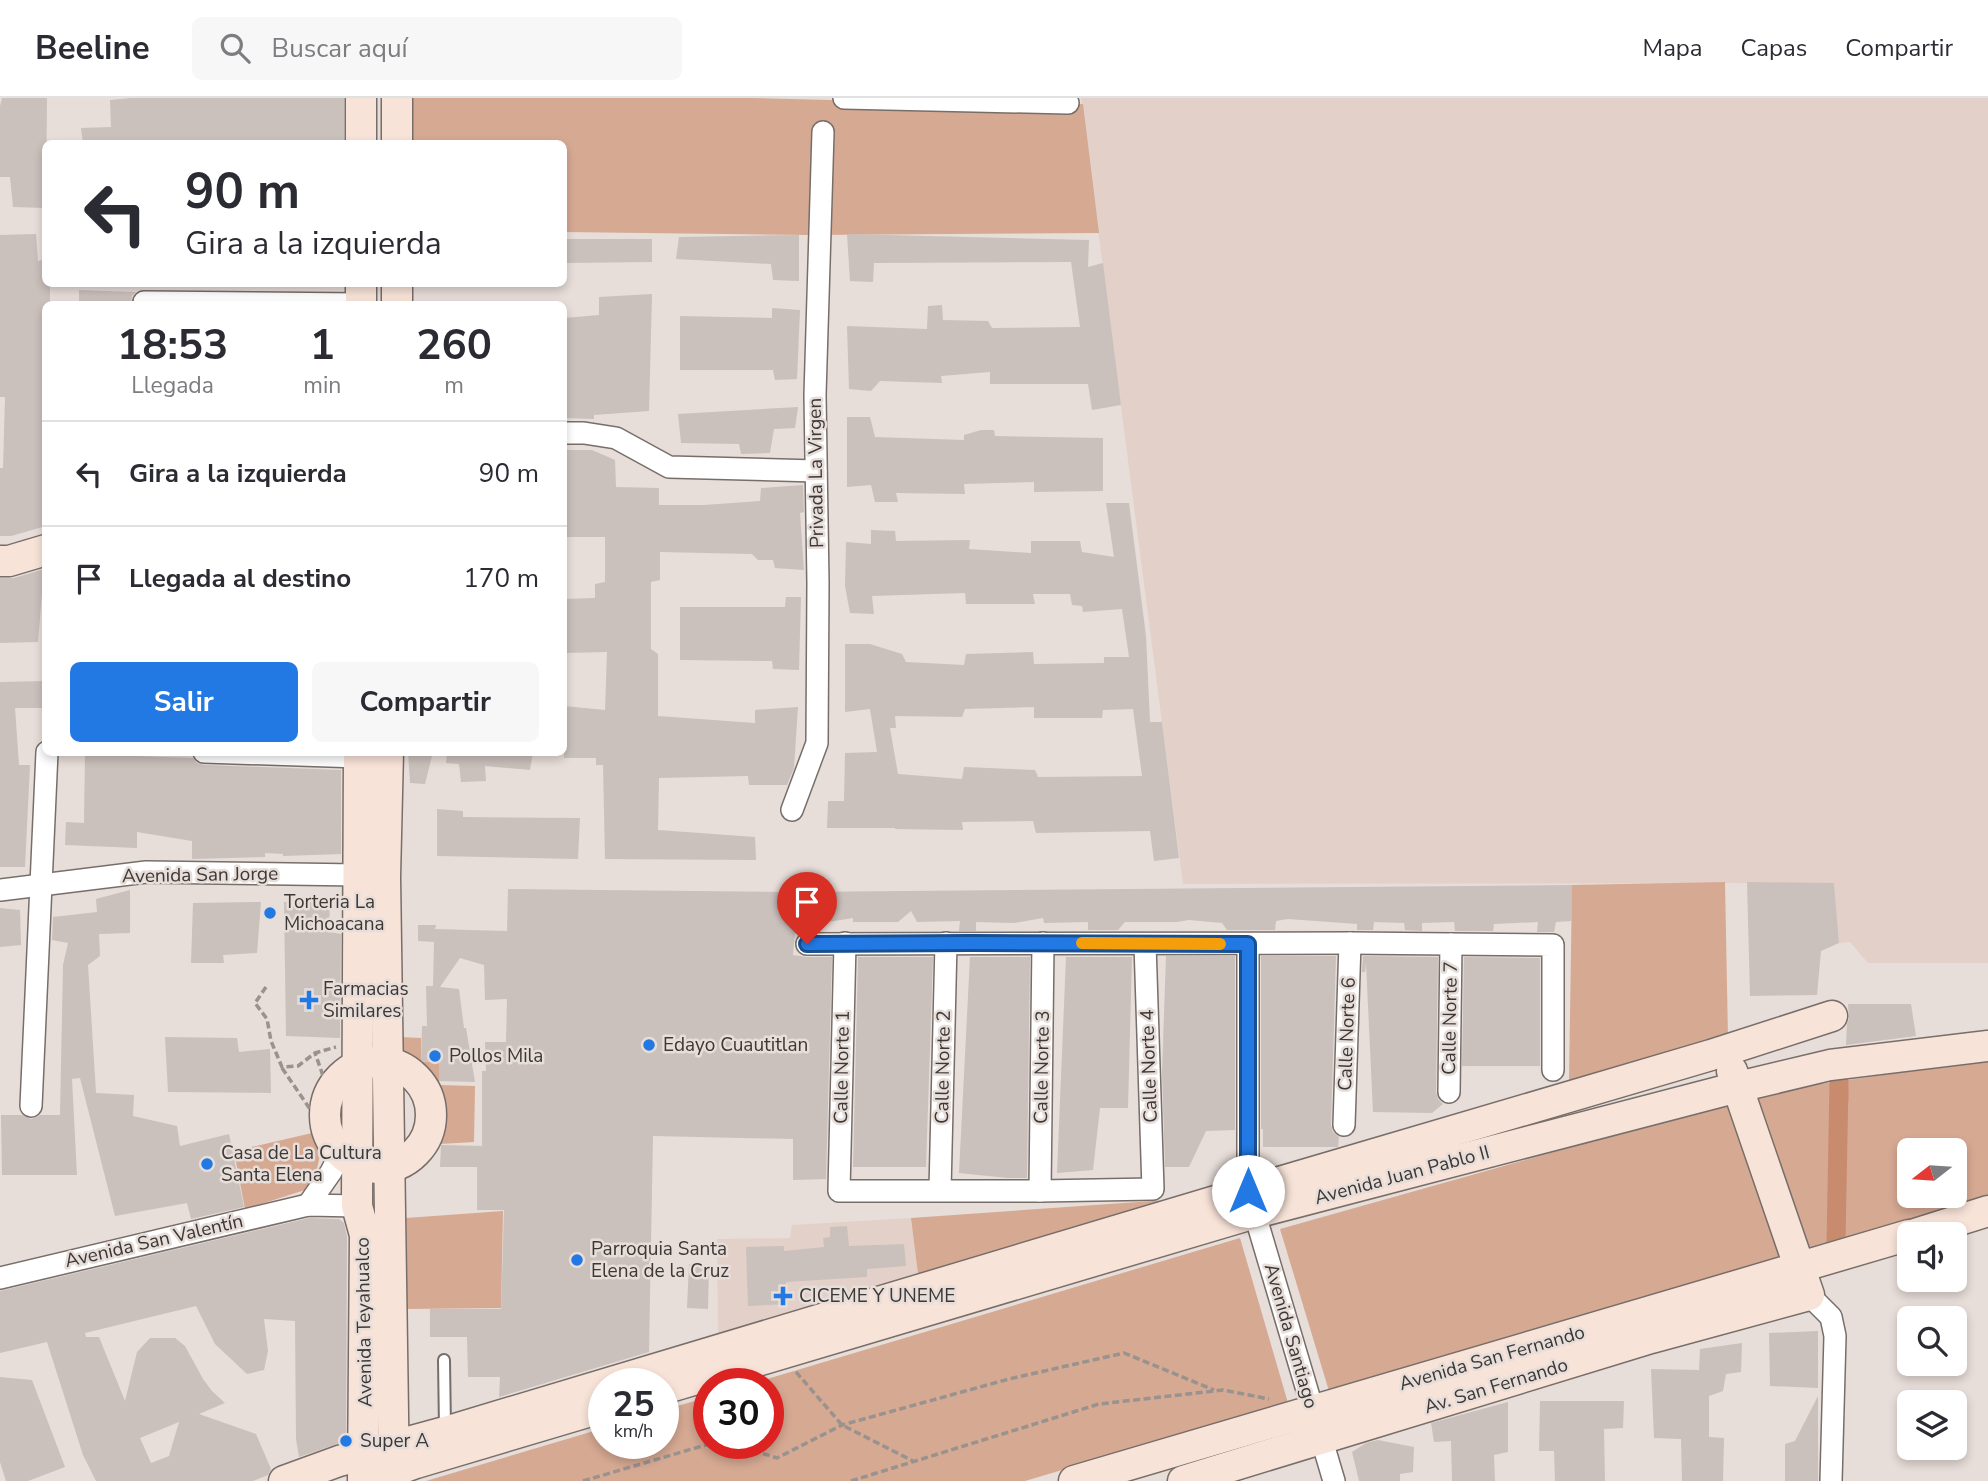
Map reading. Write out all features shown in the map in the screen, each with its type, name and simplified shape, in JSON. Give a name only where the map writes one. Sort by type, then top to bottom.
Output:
[{"type":"street","points":[[360,98],[361,140]]},
{"type":"street","points":[[397,98],[397,140]]},
{"type":"street","points":[[844,98],[1068,103]]},
{"type":"street","name":"Privada La Virgen","points":[[792,810],[817,743],[815,395],[823,132]]},
{"type":"street","points":[[567,433],[616,438],[669,467],[816,471]]},
{"type":"street","points":[[0,561],[42,551]]},
{"type":"street","points":[[31,1106],[47,756]]},
{"type":"street","name":"Avenida Teyahualco","points":[[359,756],[359,874],[346,1057],[349,1158],[365,1235],[379,1469]]},
{"type":"street","name":"Avenida Teyahualco","points":[[379,1469],[390,1168],[385,877],[388,756]]},
{"type":"street","name":"Avenida San Jorge","points":[[0,890],[146,872],[359,874]]},
{"type":"street","name":"Calle Norte 1","points":[[845,943],[839,1191],[940,1190]]},
{"type":"street","name":"Calle Norte 2","points":[[940,1190],[946,943]]},
{"type":"street","name":"Calle Norte 3","points":[[1040,1191],[1043,943]]},
{"type":"street","name":"Calle Norte 4","points":[[1040,1191],[1153,1189],[1144,943]]},
{"type":"street","points":[[807,944],[1350,943],[1553,946],[1553,1070]]},
{"type":"street","name":"Calle Norte 6","points":[[1344,1125],[1350,943]]},
{"type":"street","name":"Avenida Santiago","points":[[1248,944],[1251,1202],[1334,1481]]},
{"type":"street","name":"Calle Norte 7","points":[[1449,1092],[1451,944]]},
{"type":"street","points":[[379,1469],[445,1432],[1251,1202],[1832,1016]]},
{"type":"street","name":"Avenida Juan Pablo II","points":[[679,1384],[1251,1202],[1830,1065],[1988,1046]]},
{"type":"street","points":[[1725,1051],[1805,1281],[1831,1317],[1835,1336],[1831,1481]]},
{"type":"street","points":[[308,1205],[331,1172],[349,1158],[379,1169],[405,1163],[423,1144],[430,1125],[430,1105],[422,1085],[407,1071],[388,1063],[346,1057]]},
{"type":"street","points":[[940,1190],[1040,1191]]},
{"type":"street","name":"Avenida San Valentín","points":[[0,1278],[308,1205],[357,1206]]},
{"type":"street","points":[[1953,1222],[1988,1211]]},
{"type":"street","name":"Avenida San Fernando","points":[[1074,1481],[1317,1425],[1805,1281],[1897,1240]]},
{"type":"street","points":[[284,1481],[339,1461],[379,1469],[588,1411]]},
{"type":"street","points":[[1183,1481],[1317,1425]]},
{"type":"lane","points":[[444,1360],[445,1432]]},
{"type":"path","points":[[265,987],[255,1003],[267,1019],[271,1041],[282,1068],[312,1112],[327,1087],[315,1054]]},
{"type":"path","points":[[282,1068],[299,1066],[315,1054],[346,1057]]},
{"type":"path","points":[[784,1454],[842,1425],[1009,1379],[1125,1353],[1214,1390]]},
{"type":"path","points":[[795,1371],[842,1425],[915,1462]]},
{"type":"path","points":[[851,1481],[1099,1404],[1214,1390],[1275,1400]]},
{"type":"path","points":[[583,1481],[693,1449]]},
{"type":"shaded area","points":[[408,98],[751,98],[1051,106],[1083,104],[1099,233],[810,235],[567,232],[567,140],[409,140]]},
{"type":"shaded area","points":[[1081,98],[1988,98],[1988,963],[1868,963],[1850,942],[1839,943],[1834,883],[1183,884]]},
{"type":"shaded area","points":[[1725,882],[1728,1038],[1569,1082],[1572,885]]},
{"type":"shaded area","points":[[400,1037],[421,1038],[421,1062],[439,1061],[439,1085],[475,1086],[474,1142],[439,1144],[446,1117],[441,1098],[429,1080],[403,1065]]},
{"type":"shaded area","points":[[1988,1060],[1988,1197],[1967,1203],[1967,1138],[1897,1138],[1897,1208],[1952,1208],[1897,1222],[1897,1224],[1806,1252],[1756,1098],[1813,1085]]},
{"type":"shaded area","points":[[1728,1103],[1781,1257],[1329,1391],[1280,1229]]},
{"type":"shaded area","points":[[312,1133],[318,1141],[320,1155],[315,1178],[305,1190],[245,1209],[234,1151]]},
{"type":"shaded area","points":[[1167,1200],[954,1270],[918,1274],[911,1218]]},
{"type":"shaded area","points":[[503,1211],[501,1308],[406,1309],[406,1218]]},
{"type":"shaded area","name":"CICEME Y UNEME","points":[[911,1218],[918,1274],[718,1338],[717,1239],[790,1238],[792,1225]]},
{"type":"shaded area","points":[[1240,1238],[1288,1403],[1025,1481],[426,1481],[588,1433],[588,1459],[679,1459],[679,1405],[693,1402],[693,1459],[784,1459],[784,1374]]},
{"type":"building","points":[[2,98],[47,98],[47,140],[42,140],[42,208],[13,207],[10,177],[0,177]]},
{"type":"building","points":[[344,98],[344,140],[82,140],[81,128],[111,127],[110,100]]},
{"type":"building","points":[[36,234],[38,261],[42,260],[42,287],[50,287],[50,301],[42,301],[42,527],[11,536],[0,536],[0,468],[3,468],[5,397],[0,397],[0,235]]},
{"type":"building","points":[[847,234],[1089,240],[1088,267],[1103,263],[1121,405],[1092,410],[1088,384],[990,384],[990,372],[941,376],[942,383],[880,381],[871,391],[849,389],[847,326],[927,329],[928,306],[942,305],[943,320],[988,321],[992,328],[1080,327],[1071,262],[874,263],[873,282],[850,281]]},
{"type":"building","points":[[799,235],[799,281],[773,280],[771,264],[676,259],[679,237]]},
{"type":"building","points":[[567,239],[652,239],[652,262],[567,263]]},
{"type":"building","points":[[79,290],[136,292],[131,301],[79,301]]},
{"type":"building","points":[[652,294],[649,411],[594,415],[594,419],[567,418],[567,318],[599,315],[599,297]]},
{"type":"building","points":[[772,308],[800,310],[797,379],[775,380],[773,370],[680,370],[680,316],[772,318]]},
{"type":"building","points":[[798,407],[795,428],[774,429],[770,453],[741,454],[739,444],[681,443],[678,414]]},
{"type":"building","points":[[847,417],[870,417],[875,437],[964,440],[964,435],[981,430],[994,430],[995,436],[1103,438],[1103,491],[1034,492],[1034,482],[964,484],[965,494],[896,493],[898,502],[875,502],[871,485],[847,487]]},
{"type":"building","points":[[567,450],[592,450],[615,460],[616,487],[659,488],[659,505],[760,501],[761,488],[803,485],[804,512],[800,513],[804,570],[775,568],[773,560],[758,560],[752,554],[660,552],[660,580],[651,582],[651,649],[658,654],[658,716],[755,723],[755,710],[798,707],[794,768],[787,785],[749,785],[748,776],[659,778],[658,830],[755,837],[756,860],[605,859],[603,765],[596,765],[596,758],[564,756],[567,756],[567,706],[605,710],[607,652],[567,653],[567,599],[595,598],[595,584],[605,582],[605,537],[567,537]]},
{"type":"building","points":[[1106,503],[1129,503],[1146,636],[1150,722],[1162,722],[1179,858],[1154,861],[1150,831],[1036,833],[1033,821],[962,822],[963,830],[827,828],[828,801],[844,801],[845,753],[877,752],[870,709],[845,712],[845,644],[870,644],[902,654],[906,662],[964,665],[966,654],[1033,652],[1034,664],[1104,663],[1104,657],[1129,657],[1122,609],[1083,612],[1082,606],[1072,605],[1070,594],[1033,594],[1035,604],[966,604],[965,593],[872,596],[874,614],[850,613],[845,586],[846,542],[871,544],[871,530],[895,531],[896,541],[970,540],[969,549],[1031,553],[1031,541],[1080,541],[1082,552],[1114,557]],"holes":[[[1034,707],[1034,718],[1102,718],[1103,710],[1133,709],[1142,776],[1038,777],[1035,770],[964,767],[962,779],[898,774],[890,728],[896,728],[895,716],[962,717],[965,709]]]},
{"type":"building","points":[[42,570],[38,642],[0,643],[0,578],[14,578]]},
{"type":"building","points":[[786,597],[801,597],[799,670],[773,669],[772,661],[680,660],[680,607],[785,607]]},
{"type":"building","points":[[42,681],[42,708],[15,708],[19,765],[30,765],[25,867],[0,867],[0,682]]},
{"type":"building","points":[[85,756],[193,758],[204,765],[341,770],[341,854],[283,856],[265,853],[265,857],[192,859],[192,841],[137,832],[137,848],[65,845],[66,822],[84,823]]},
{"type":"building","points":[[408,756],[432,756],[425,784],[410,783]]},
{"type":"building","points":[[447,756],[532,756],[530,770],[485,766],[486,781],[461,782],[459,764],[446,763]]},
{"type":"building","points":[[437,809],[463,811],[463,817],[580,818],[578,859],[437,856]]},
{"type":"building","points":[[1747,882],[1834,883],[1839,943],[1821,951],[1817,995],[1750,996]]},
{"type":"building","points":[[1572,885],[1572,921],[1556,922],[1554,932],[1537,932],[1538,922],[1494,924],[1493,931],[1455,931],[1454,922],[1422,923],[1422,931],[1405,930],[1404,923],[1374,922],[1373,930],[1357,930],[1357,924],[1288,919],[1276,921],[1275,930],[1227,930],[1222,923],[1189,920],[1125,922],[1118,930],[1088,930],[1088,922],[1044,923],[1043,918],[1014,923],[976,922],[976,931],[959,931],[960,921],[917,922],[911,911],[898,922],[853,922],[853,918],[822,923],[821,917],[796,921],[793,955],[832,957],[826,1179],[793,1180],[793,1139],[653,1136],[649,1352],[588,1368],[588,1370],[499,1397],[500,1377],[468,1377],[467,1337],[430,1337],[430,1309],[501,1309],[504,1210],[477,1210],[477,1167],[440,1167],[441,1145],[482,1146],[482,1071],[486,1071],[485,1042],[506,1042],[507,999],[485,1000],[484,965],[460,958],[440,987],[459,989],[475,1082],[439,1081],[439,1061],[421,1062],[422,1026],[427,1026],[426,986],[433,986],[434,942],[418,941],[418,925],[436,925],[435,929],[507,931],[508,889],[796,892]]},
{"type":"building","points":[[130,890],[130,933],[99,934],[100,956],[88,965],[96,1093],[134,1095],[133,1116],[177,1126],[180,1146],[229,1134],[244,1207],[191,1219],[187,1203],[115,1216],[80,1078],[72,1079],[77,1175],[2,1175],[1,1115],[22,1115],[31,1119],[40,1115],[60,1115],[63,965],[68,943],[52,940],[53,917],[97,912],[96,899]]},
{"type":"building","points":[[261,902],[257,953],[223,955],[224,963],[191,963],[193,903]]},
{"type":"building","points":[[284,902],[330,902],[329,932],[341,934],[340,1038],[286,1036]]},
{"type":"building","points":[[0,908],[20,910],[21,945],[0,947]]},
{"type":"building","points":[[1166,956],[1235,956],[1235,1130],[1206,1131],[1189,1167],[1165,1167],[1162,1073]]},
{"type":"building","points":[[1261,956],[1336,956],[1331,1125],[1333,1132],[1339,1137],[1338,1147],[1263,1147]]},
{"type":"building","points":[[1363,956],[1438,957],[1436,1092],[1443,1104],[1432,1113],[1373,1112],[1366,963],[1365,972],[1362,972]]},
{"type":"building","points":[[858,957],[933,957],[926,1167],[853,1167]]},
{"type":"building","points":[[970,957],[1030,957],[1027,1178],[959,1173]]},
{"type":"building","points":[[1066,957],[1132,957],[1128,1108],[1100,1108],[1093,1170],[1057,1173]]},
{"type":"building","points":[[1464,957],[1540,958],[1540,1066],[1462,1066]]},
{"type":"building","points":[[1848,1004],[1911,1004],[1916,1036],[1846,1045]]},
{"type":"building","points":[[165,1037],[237,1038],[239,1052],[270,1049],[271,1093],[168,1092]]},
{"type":"building","points":[[309,1218],[339,1219],[344,1223],[347,1237],[346,1441],[299,1457],[296,1439],[295,1321],[264,1319],[268,1351],[264,1370],[247,1374],[215,1344],[196,1306],[85,1333],[86,1337],[99,1337],[125,1401],[137,1352],[150,1338],[175,1338],[185,1346],[203,1379],[225,1403],[199,1414],[256,1434],[271,1469],[268,1475],[253,1481],[96,1481],[83,1455],[47,1342],[0,1353],[0,1291]],"holes":[[[179,1422],[169,1456],[151,1463],[140,1438]]]},
{"type":"building","points":[[847,1226],[849,1246],[904,1244],[906,1266],[867,1269],[867,1277],[786,1282],[787,1304],[748,1306],[746,1247],[784,1246],[784,1251],[824,1247],[823,1238],[830,1237],[830,1227]]},
{"type":"building","points":[[689,1264],[709,1265],[708,1309],[687,1308]]},
{"type":"building","points":[[1818,1331],[1818,1388],[1770,1386],[1769,1333]]},
{"type":"building","points":[[1742,1343],[1741,1372],[1726,1374],[1723,1391],[1709,1396],[1709,1437],[1724,1438],[1723,1481],[1682,1481],[1681,1439],[1654,1438],[1651,1369],[1699,1370],[1700,1349]]},
{"type":"building","points":[[0,1377],[32,1380],[65,1467],[28,1481],[6,1481],[0,1462]]},
{"type":"building","points":[[1818,1396],[1818,1481],[1785,1481],[1785,1444],[1795,1441]]},
{"type":"building","points":[[1540,1401],[1624,1401],[1623,1428],[1604,1429],[1605,1481],[1555,1481],[1554,1451],[1539,1451]]},
{"type":"building","points":[[1508,1402],[1508,1452],[1494,1455],[1495,1481],[1452,1481],[1451,1441],[1434,1442],[1431,1423]]},
{"type":"building","points":[[1378,1440],[1414,1447],[1413,1472],[1400,1474],[1400,1481],[1359,1481],[1352,1452],[1366,1443]]},
{"type":"waterway","points":[[1836,1243],[1839,1081],[1839,1101]]},
{"type":"slow traffic","points":[[1082,943],[1220,944]]},
{"type":"place","name":"Torteria La Michoacana","points":[[270,913]]},
{"type":"place","name":"Farmacias Similares","points":[[309,1000]]},
{"type":"place","name":"Edayo Cuautitlan","points":[[649,1045]]},
{"type":"place","name":"Pollos Mila","points":[[435,1056]]},
{"type":"place","name":"Casa de La Cultura Santa Elena","points":[[207,1164]]},
{"type":"place","name":"Parroquia Santa Elena de la Cruz","points":[[577,1260]]},
{"type":"place","name":"CICEME Y UNEME","points":[[783,1296]]},
{"type":"place","name":"Super A","points":[[346,1441]]},
{"type":"route","points":[[807,944],[1248,944],[1248,1191]]}]
